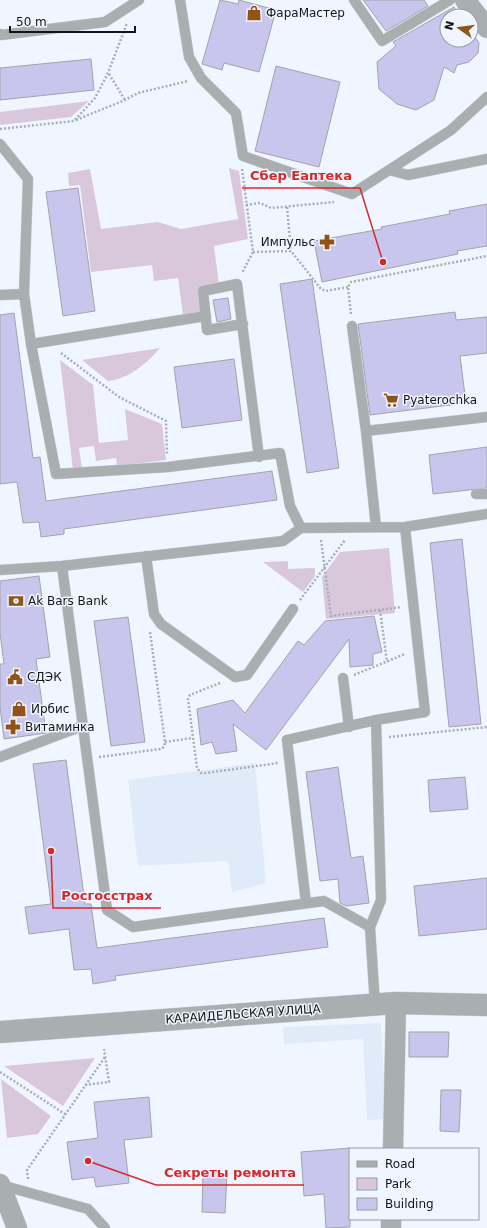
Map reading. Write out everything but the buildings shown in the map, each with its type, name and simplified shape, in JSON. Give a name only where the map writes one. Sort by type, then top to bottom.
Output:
[{"type":"street","points":[[465,0],[487,28]]},
{"type":"street","points":[[386,1004],[393,1148]]},
{"type":"street","name":"КАРАИДЕЛЬСКАЯ УЛИЦА","points":[[0,1032],[386,1004],[487,1005]]},
{"type":"street","points":[[1,1184],[17,1228]]},
{"type":"lane","points":[[180,0],[189,57],[201,78],[236,113],[243,156],[352,194],[451,130],[487,97]]},
{"type":"lane","points":[[354,0],[382,41],[450,0]]},
{"type":"lane","points":[[0,34],[105,22],[137,1]]},
{"type":"lane","points":[[0,144],[28,178],[24,294],[31,344],[56,474],[168,467],[259,457],[280,453],[290,506],[301,528]]},
{"type":"lane","points":[[389,170],[408,175],[487,159]]},
{"type":"lane","points":[[243,324],[207,330],[203,291],[237,284],[243,324],[259,457]]},
{"type":"lane","points":[[0,295],[24,294]]},
{"type":"lane","points":[[31,344],[45,340],[206,316]]},
{"type":"lane","points":[[352,326],[366,431],[376,527]]},
{"type":"lane","points":[[366,431],[487,417]]},
{"type":"lane","points":[[476,494],[487,494]]},
{"type":"lane","points":[[0,570],[62,566],[283,541],[301,528],[405,526],[487,514]]},
{"type":"lane","points":[[306,903],[287,740],[376,720],[425,712],[405,526]]},
{"type":"lane","points":[[146,556],[157,618],[161,624],[235,677],[247,675],[293,609]]},
{"type":"lane","points":[[62,566],[107,910],[133,927],[324,901],[370,927]]},
{"type":"lane","points":[[343,678],[349,727]]},
{"type":"lane","points":[[376,720],[381,900],[370,927],[386,1004]]},
{"type":"lane","points":[[0,757],[82,726]]},
{"type":"lane","points":[[1,1184],[88,1209],[105,1228]]},
{"type":"path","points":[[74,121],[95,98],[108,74],[137,1]]},
{"type":"path","points":[[108,74],[125,100]]},
{"type":"path","points":[[0,129],[74,121],[125,100],[138,93],[201,78]]},
{"type":"path","points":[[237,284],[253,252],[242,172],[243,156]]},
{"type":"path","points":[[246,204],[260,203],[271,208],[287,207],[340,202],[352,194]]},
{"type":"path","points":[[287,207],[291,251],[321,289],[326,291],[348,287]]},
{"type":"path","points":[[253,252],[291,251]]},
{"type":"path","points":[[352,326],[348,287],[351,282],[487,256]]},
{"type":"path","points":[[45,340],[119,397],[166,421],[168,467]]},
{"type":"path","points":[[293,609],[355,527]]},
{"type":"path","points":[[319,528],[331,616],[414,606]]},
{"type":"path","points":[[380,610],[387,662]]},
{"type":"path","points":[[86,758],[161,749],[164,747],[166,742],[150,630],[151,625],[157,618]]},
{"type":"path","points":[[343,678],[360,674],[418,648]]},
{"type":"path","points":[[235,677],[190,694],[188,699],[195,763],[200,773],[290,761]]},
{"type":"path","points":[[376,738],[487,727]]},
{"type":"path","points":[[166,742],[192,738]]},
{"type":"path","points":[[84,1085],[109,1082],[104,1048]]},
{"type":"path","points":[[30,1193],[27,1170],[84,1085],[105,1057]]},
{"type":"path","points":[[0,1072],[65,1114]]},
{"type":"shaded area","points":[[255,763],[266,883],[232,892],[228,861],[138,866],[128,780]]},
{"type":"shaded area","points":[[381,1023],[386,1119],[367,1120],[363,1039],[284,1044],[283,1027]]},
{"type":"green space","points":[[89,101],[71,117],[0,125],[0,112]]},
{"type":"green space","points":[[229,168],[239,171],[248,239],[214,246],[219,285],[199,288],[202,313],[183,315],[178,278],[154,281],[152,265],[91,272],[80,185],[69,186],[68,173],[90,169],[101,229],[158,222],[181,229],[238,219]]},
{"type":"green space","points":[[160,348],[137,369],[116,380],[108,381],[82,360]]},
{"type":"green space","points":[[60,360],[93,385],[99,443],[128,440],[125,409],[162,424],[166,460],[117,466],[116,458],[96,461],[94,446],[79,448],[82,469],[73,470]]},
{"type":"green space","points":[[389,548],[395,613],[326,619],[322,577],[340,552]]},
{"type":"green space","points":[[288,561],[288,569],[315,568],[315,576],[303,592],[263,562]]},
{"type":"green space","points":[[95,1058],[63,1106],[4,1066]]},
{"type":"green space","points":[[1,1079],[51,1116],[38,1134],[7,1138]]},
{"type":"place","name":"ФараМастер","points":[[254,13]]},
{"type":"place","name":"Импульс","points":[[327,242]]},
{"type":"place","name":"Сбер Еаптека","points":[[383,262]]},
{"type":"place","name":"Pyaterochka","points":[[391,400]]},
{"type":"place","name":"Ak Bars Bank","points":[[16,601]]},
{"type":"place","name":"СДЭК","points":[[15,677]]},
{"type":"place","name":"Ирбис","points":[[19,709]]},
{"type":"place","name":"Витаминка","points":[[13,727]]},
{"type":"place","name":"Росгосстрах","points":[[51,851]]},
{"type":"place","name":"Секреты ремонта","points":[[88,1161]]}]
